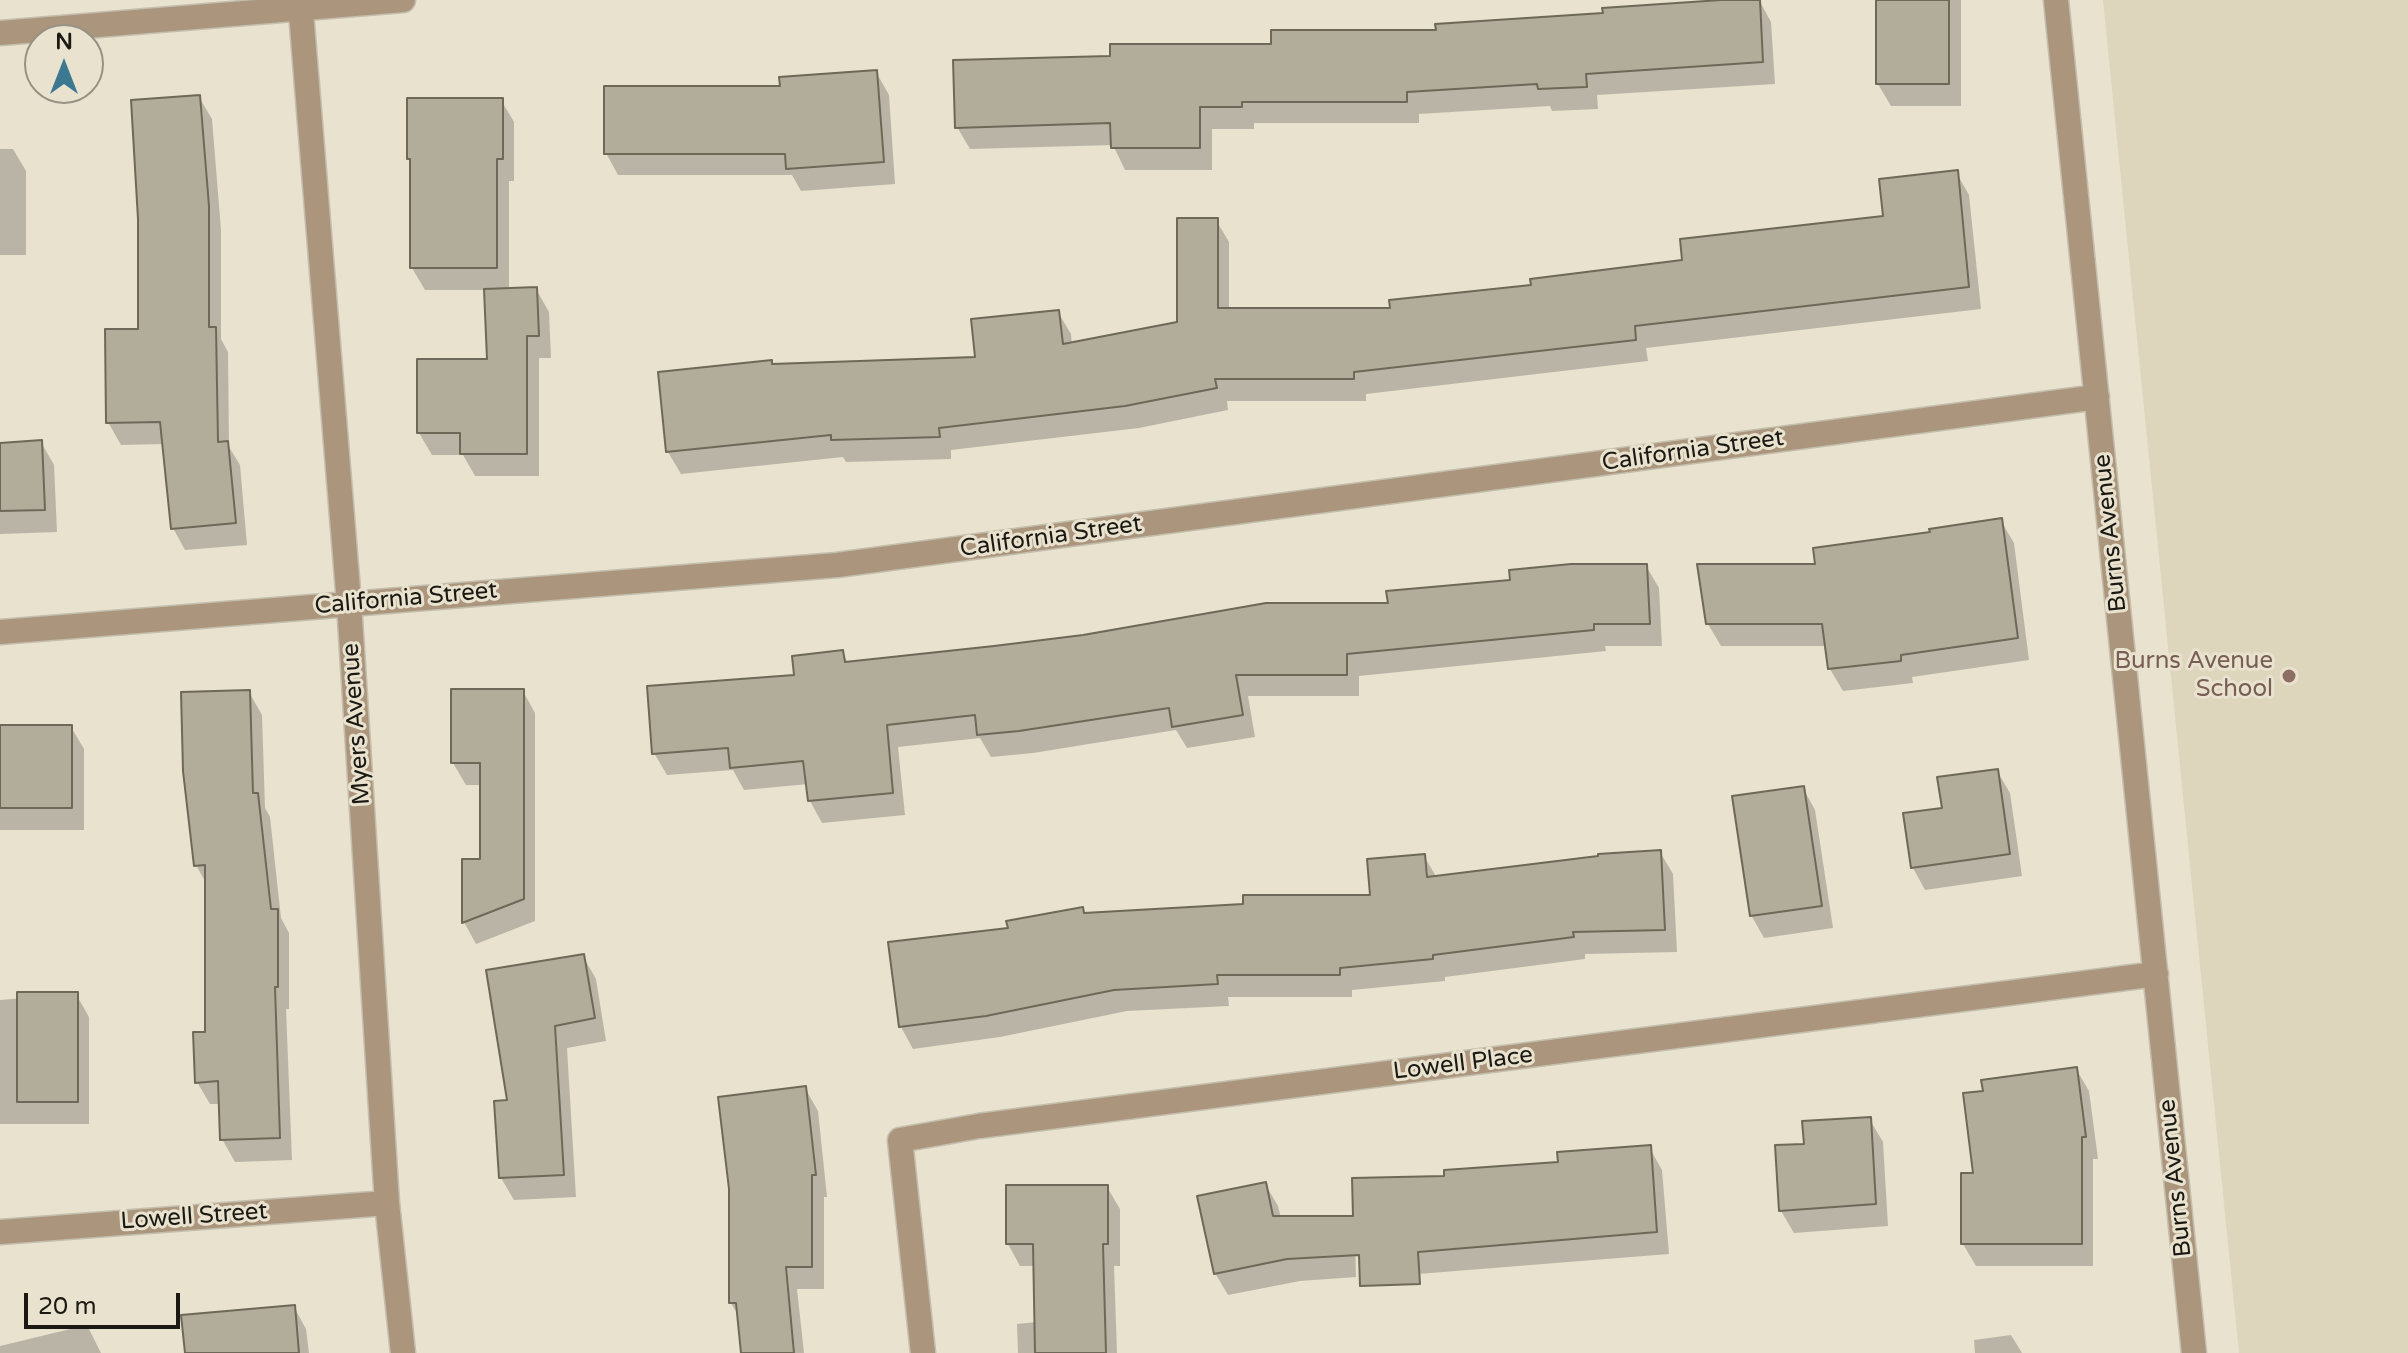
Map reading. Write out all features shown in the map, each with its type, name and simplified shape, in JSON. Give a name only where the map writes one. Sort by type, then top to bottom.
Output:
[{"type":"street","points":[[0,33],[300,4],[403,0]]},
{"type":"street","name":"Burns Avenue","points":[[2056,0],[2194,1353]]},
{"type":"street","name":"Myers Avenue","points":[[300,4],[349,603],[387,1203],[403,1353]]},
{"type":"street","name":"California Street","points":[[0,632],[837,565],[2097,397]]},
{"type":"street","name":"Lowell Place","points":[[923,1353],[900,1140],[1011,1122],[2156,974]]},
{"type":"street","name":"Lowell Street","points":[[0,1232],[387,1203]]},
{"type":"shaded area","name":"Burns Avenue School","points":[[2103,0],[2408,0],[2408,1353],[2239,1353]]},
{"type":"building","points":[[1760,0],[1763,62],[1586,74],[1587,87],[1538,89],[1537,84],[1407,92],[1407,102],[1242,102],[1242,107],[1200,107],[1200,148],[1111,148],[1110,123],[955,128],[953,60],[1110,56],[1110,44],[1271,44],[1271,30],[1436,30],[1435,24],[1603,13],[1602,8]]},
{"type":"building","points":[[1876,0],[1949,0],[1949,84],[1876,84]]},
{"type":"building","points":[[877,70],[884,162],[786,169],[785,154],[604,154],[604,86],[780,86],[779,77]]},
{"type":"building","points":[[200,95],[209,206],[209,327],[216,327],[218,442],[228,441],[236,523],[171,529],[160,422],[106,423],[105,329],[138,329],[138,219],[131,100]]},
{"type":"building","points":[[407,98],[503,98],[503,159],[497,159],[497,268],[410,268]]},
{"type":"building","points":[[1958,170],[1969,287],[1635,326],[1636,340],[1354,372],[1354,379],[1215,379],[1217,388],[1125,406],[939,428],[940,437],[831,440],[831,435],[666,452],[658,372],[772,360],[772,364],[975,357],[971,319],[1059,310],[1063,344],[1177,322],[1177,218],[1218,218],[1218,308],[1390,308],[1389,300],[1531,285],[1530,279],[1682,260],[1680,239],[1883,216],[1879,179]]},
{"type":"building","points":[[537,287],[539,336],[527,336],[527,454],[460,454],[460,433],[417,433],[417,359],[487,359],[484,289]]},
{"type":"building","points":[[42,440],[45,510],[0,511],[0,443]]},
{"type":"building","points":[[2002,518],[2018,638],[1901,655],[1901,661],[1828,669],[1822,624],[1706,624],[1697,564],[1815,564],[1813,548],[1930,532],[1929,529]]},
{"type":"building","points":[[1571,564],[1647,564],[1650,624],[1594,624],[1594,630],[1347,654],[1347,675],[1236,675],[1243,715],[1172,727],[1169,708],[977,735],[975,715],[887,725],[893,793],[808,801],[803,761],[730,768],[728,748],[652,754],[647,686],[794,675],[792,656],[843,650],[845,662],[994,646],[1083,635],[1266,603],[1388,603],[1386,591],[1510,580],[1509,570]]},
{"type":"building","points":[[451,689],[524,689],[524,899],[462,923],[462,859],[480,859],[480,763],[451,763]]},
{"type":"building","points":[[250,690],[253,793],[258,793],[271,909],[278,909],[278,987],[275,987],[280,1138],[220,1140],[218,1081],[195,1083],[193,1032],[205,1032],[205,865],[194,866],[183,771],[181,692]]},
{"type":"building","points":[[0,725],[72,725],[72,808],[0,808]]},
{"type":"building","points":[[1998,769],[2010,854],[1911,868],[1903,813],[1942,808],[1937,777]]},
{"type":"building","points":[[1804,786],[1822,906],[1750,916],[1732,796]]},
{"type":"building","points":[[1661,850],[1665,930],[1573,932],[1574,937],[1433,955],[1433,959],[1340,968],[1340,975],[1217,975],[1218,984],[1114,990],[986,1016],[899,1027],[888,942],[1008,928],[1006,921],[1083,907],[1084,913],[1243,904],[1243,895],[1370,895],[1367,859],[1425,854],[1427,877],[1598,854]]},
{"type":"building","points":[[584,954],[595,1018],[555,1026],[564,1175],[499,1178],[494,1101],[507,1100],[486,970]]},
{"type":"building","points":[[17,992],[78,992],[78,1102],[17,1102]]},
{"type":"building","points":[[2077,1067],[2086,1137],[2082,1137],[2082,1244],[1961,1244],[1961,1173],[1973,1173],[1963,1093],[1983,1091],[1981,1080]]},
{"type":"building","points":[[806,1086],[816,1175],[812,1175],[812,1267],[786,1267],[794,1353],[741,1353],[736,1303],[729,1303],[729,1189],[718,1097]]},
{"type":"building","points":[[1871,1117],[1876,1204],[1779,1211],[1775,1145],[1804,1144],[1802,1121]]},
{"type":"building","points":[[1651,1145],[1657,1232],[1418,1252],[1420,1284],[1360,1286],[1359,1255],[1287,1259],[1214,1274],[1197,1196],[1266,1182],[1273,1216],[1353,1216],[1352,1178],[1444,1176],[1444,1170],[1558,1162],[1557,1152]]},
{"type":"building","points":[[1006,1185],[1108,1185],[1108,1244],[1103,1244],[1106,1353],[1035,1353],[1033,1244],[1006,1244]]},
{"type":"building","points":[[295,1305],[299,1353],[185,1353],[181,1315]]},
{"type":"place","name":"Burns Avenue School","points":[[2289,676]]}]
